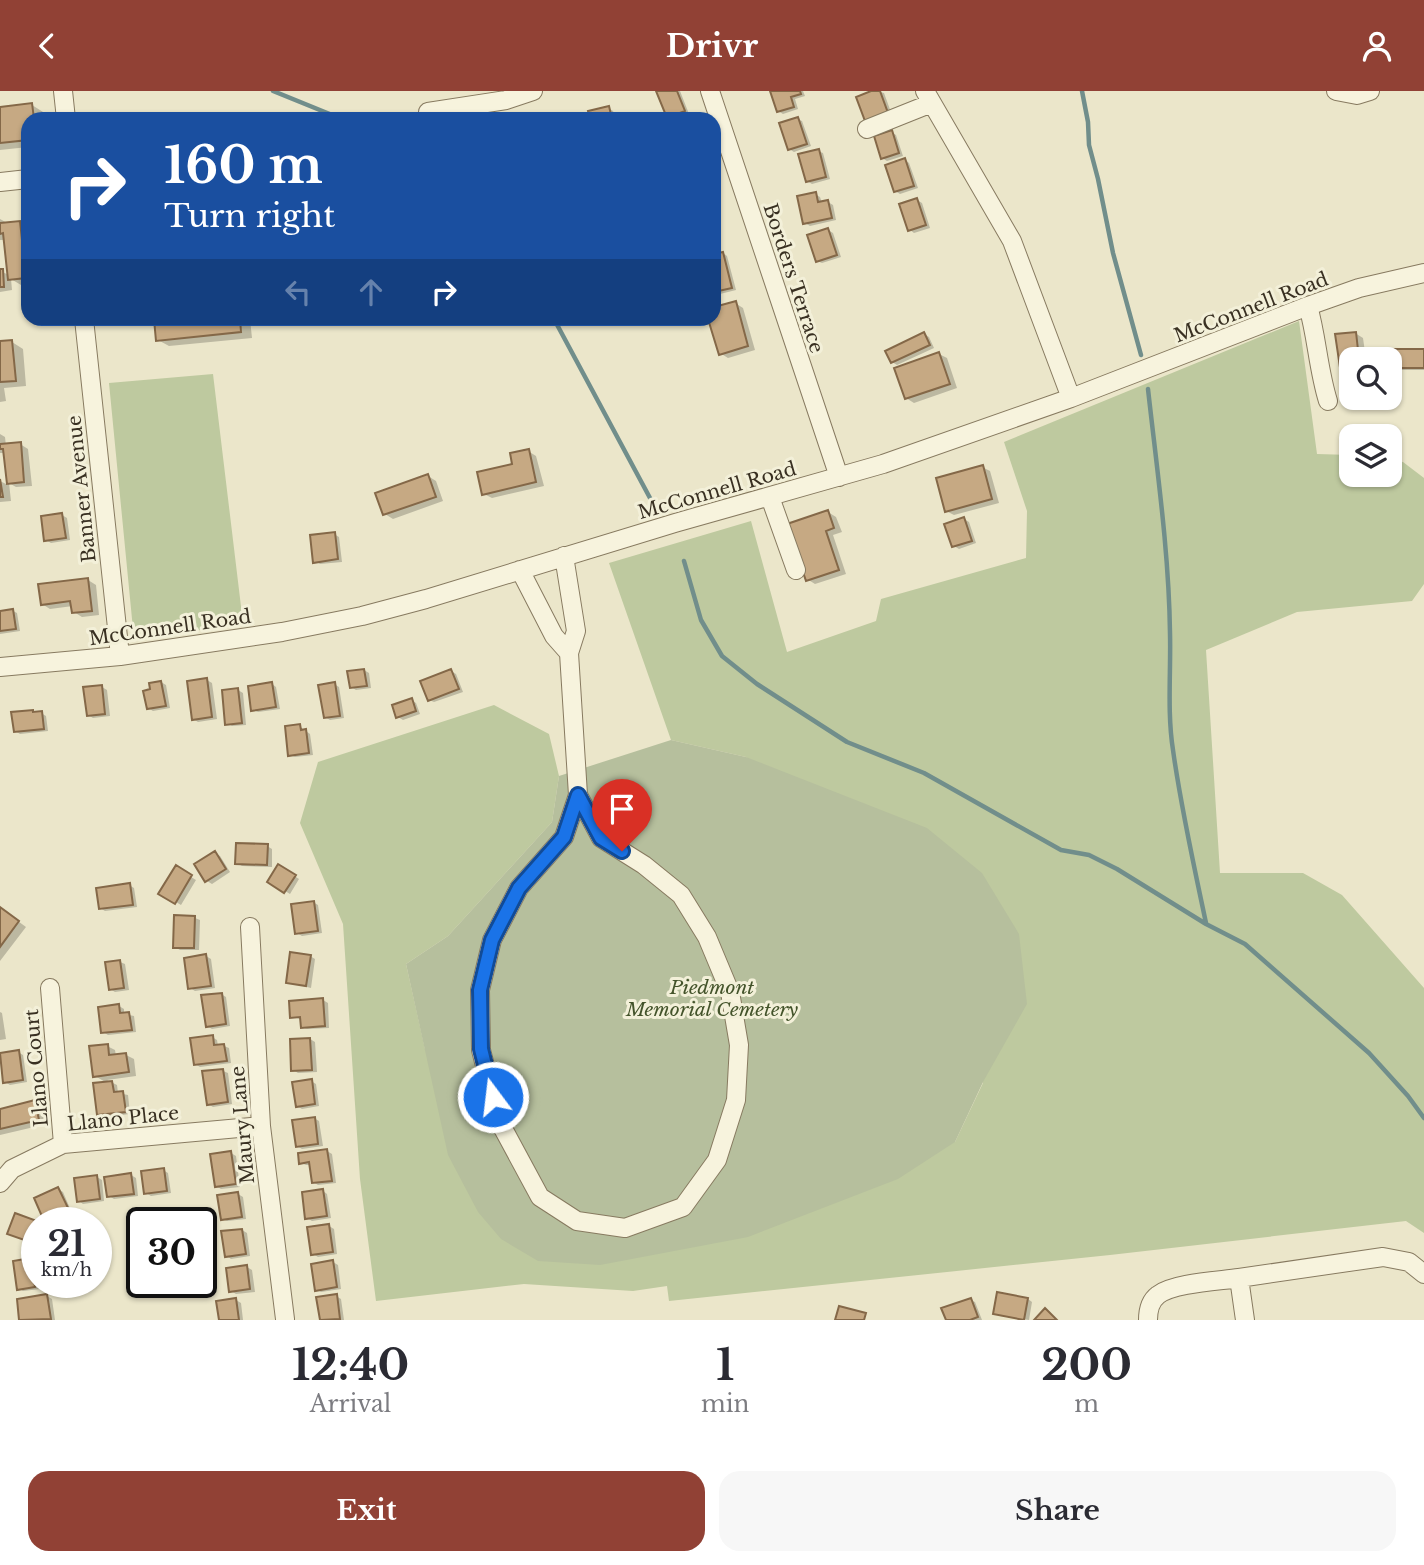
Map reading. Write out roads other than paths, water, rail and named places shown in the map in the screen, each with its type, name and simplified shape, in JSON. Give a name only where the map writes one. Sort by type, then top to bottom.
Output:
[{"type":"street","points":[[63,91],[65,112]]},
{"type":"street","points":[[428,112],[506,100],[533,91]]},
{"type":"street","name":"Borders Terrace","points":[[710,91],[717,112]]},
{"type":"street","points":[[1336,91],[1357,95],[1370,91]]},
{"type":"street","points":[[867,129],[929,97],[1012,241],[1071,398]]},
{"type":"street","name":"Borders Terrace","points":[[721,124],[839,477]]},
{"type":"street","points":[[0,182],[21,180]]},
{"type":"street","name":"McConnell Road","points":[[0,667],[120,656],[313,627],[415,602],[839,477],[976,433],[1308,306],[1359,288],[1424,274]]},
{"type":"street","points":[[1308,306],[1328,401]]},
{"type":"street","name":"Banner Avenue","points":[[85,326],[120,656]]},
{"type":"street","points":[[770,497],[796,569]]},
{"type":"street","points":[[564,557],[576,631],[569,653],[578,795],[564,837],[519,888],[492,940],[480,990],[481,1049],[499,1121],[540,1197],[577,1221],[625,1228],[683,1207],[717,1160],[736,1100],[739,1045],[730,992],[707,937],[681,895],[644,865],[601,838],[578,795]]},
{"type":"street","points":[[520,570],[554,636],[569,653]]},
{"type":"street","name":"Maury Lane","points":[[250,927],[261,1126],[285,1319]]},
{"type":"street","name":"Llano Court","points":[[50,988],[64,1144]]},
{"type":"street","name":"Llano Place","points":[[0,1183],[12,1169],[64,1144],[261,1126]]},
{"type":"street","points":[[1148,1320],[1149,1306],[1158,1294],[1176,1288],[1383,1257],[1409,1262],[1424,1274]]},
{"type":"street","points":[[1239,1278],[1245,1320]]},
{"type":"waterway","points":[[273,91],[325,112]]},
{"type":"waterway","points":[[1082,91],[1089,145],[1113,253],[1141,355]]},
{"type":"waterway","points":[[558,326],[650,498]]},
{"type":"waterway","points":[[1148,389],[1167,572],[1171,736],[1206,923]]},
{"type":"waterway","points":[[684,561],[701,620],[722,656],[757,684],[847,742],[924,773],[1061,850],[1089,855],[1117,869],[1206,924],[1245,944],[1369,1053],[1424,1118]]},
{"type":"park label","name":"Piedmont Memorial Cemetery","points":[[712,998]]}]
